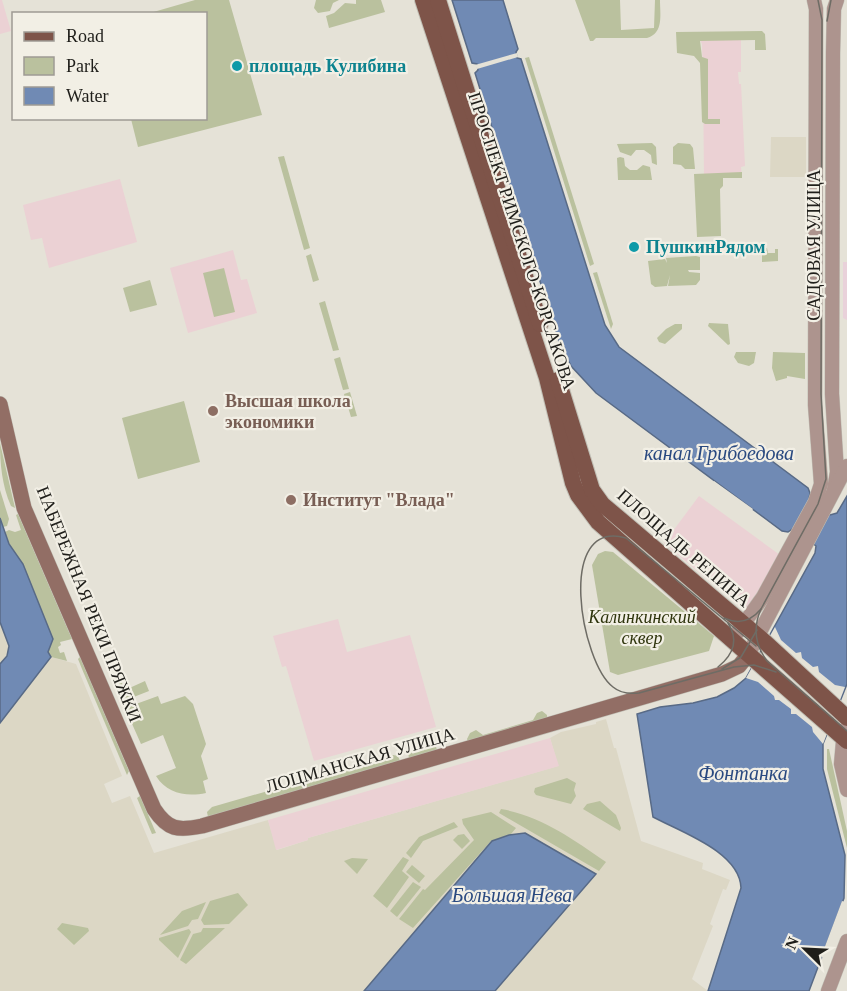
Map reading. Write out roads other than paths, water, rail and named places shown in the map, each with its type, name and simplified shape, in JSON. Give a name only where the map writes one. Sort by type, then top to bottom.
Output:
[{"type":"main road","name":"ПРОСПЕКТ РИМСКОГО-КОРСАКОВА","points":[[423,0],[547,378],[578,495]]},
{"type":"main road","name":"ПРОСПЕКТ РИМСКОГО-КОРСАКОВА","points":[[438,0],[585,468]]},
{"type":"main road","name":"НАБЕРЕЖНАЯ РЕКИ ПРЯЖКИ","points":[[0,404],[24,508],[141,781]]},
{"type":"main road","name":"ПЛОЩАДЬ РЕПИНА","points":[[585,468],[592,490],[602,504],[762,640],[844,715]]},
{"type":"main road","name":"ПЛОЩАДЬ РЕПИНА","points":[[578,495],[598,522],[845,739]]},
{"type":"main road","name":"ЛОЦМАНСКАЯ УЛИЦА","points":[[141,781],[161,820],[176,828],[189,829],[726,672],[752,658]]},
{"type":"street","name":"САДОВАЯ УЛИЦА","points":[[814,0],[816,9],[815,405],[821,475],[820,506]]},
{"type":"street","name":"САДОВАЯ УЛИЦА","points":[[834,490],[837,472],[832,394],[833,64],[834,9],[837,0]]},
{"type":"street","points":[[744,625],[803,537],[820,506],[834,490],[847,466]]},
{"type":"street","points":[[752,658],[762,640],[803,537]]},
{"type":"street","name":"ПЛОЩАДЬ РЕПИНА","points":[[732,640],[744,625]]},
{"type":"street","points":[[844,715],[845,739],[841,764],[847,790]]},
{"type":"street","points":[[828,991],[847,941]]},
{"type":"water","name":"Фонтанка","points":[[452,0],[503,0],[518,49],[517,58],[521,59],[605,325],[619,347],[808,488],[809,499],[830,515],[837,513],[847,496],[847,684],[823,744],[823,769],[845,855],[844,898],[809,991],[708,991],[741,888],[738,875],[731,864],[707,845],[653,817],[637,714],[660,707],[717,697],[746,678],[815,553],[816,546],[794,528],[788,532],[782,531],[596,393],[571,366],[558,339],[475,73],[478,70],[477,64],[472,63]]},
{"type":"water","points":[[0,518],[9,544],[23,564],[53,639],[48,652],[51,657],[0,723],[0,664],[7,656],[9,646],[0,622]]},
{"type":"water","name":"Большая Нева","points":[[525,833],[596,874],[495,991],[364,991],[492,841],[509,835]]},
{"type":"tram line","points":[[818,0],[822,20],[821,394],[826,479],[818,504],[761,609],[756,636],[767,661],[847,731]]},
{"type":"tram line","points":[[827,21],[831,0]]},
{"type":"tram line","points":[[756,646],[626,538],[604,538],[590,549],[582,570],[581,596],[584,624],[601,673],[616,689],[625,693],[639,693],[734,667],[754,665],[776,672]]},
{"type":"tram line","points":[[724,618],[744,621],[761,609]]},
{"type":"tram line","points":[[718,667],[733,647],[733,635],[728,623]]},
{"type":"tram line","points":[[722,669],[741,657],[757,630]]},
{"type":"place","name":"площадь Кулибина","points":[[237,66]]},
{"type":"place","name":"ПушкинРядом","points":[[634,247]]},
{"type":"place","name":"Высшая школа экономики","points":[[213,411]]},
{"type":"place","name":"Институт \"Влада\"","points":[[291,500]]},
{"type":"water label","name":"канал Грибоедова","points":[[719,453]]},
{"type":"park label","name":"Калинкинский сквер","points":[[642,627]]}]
